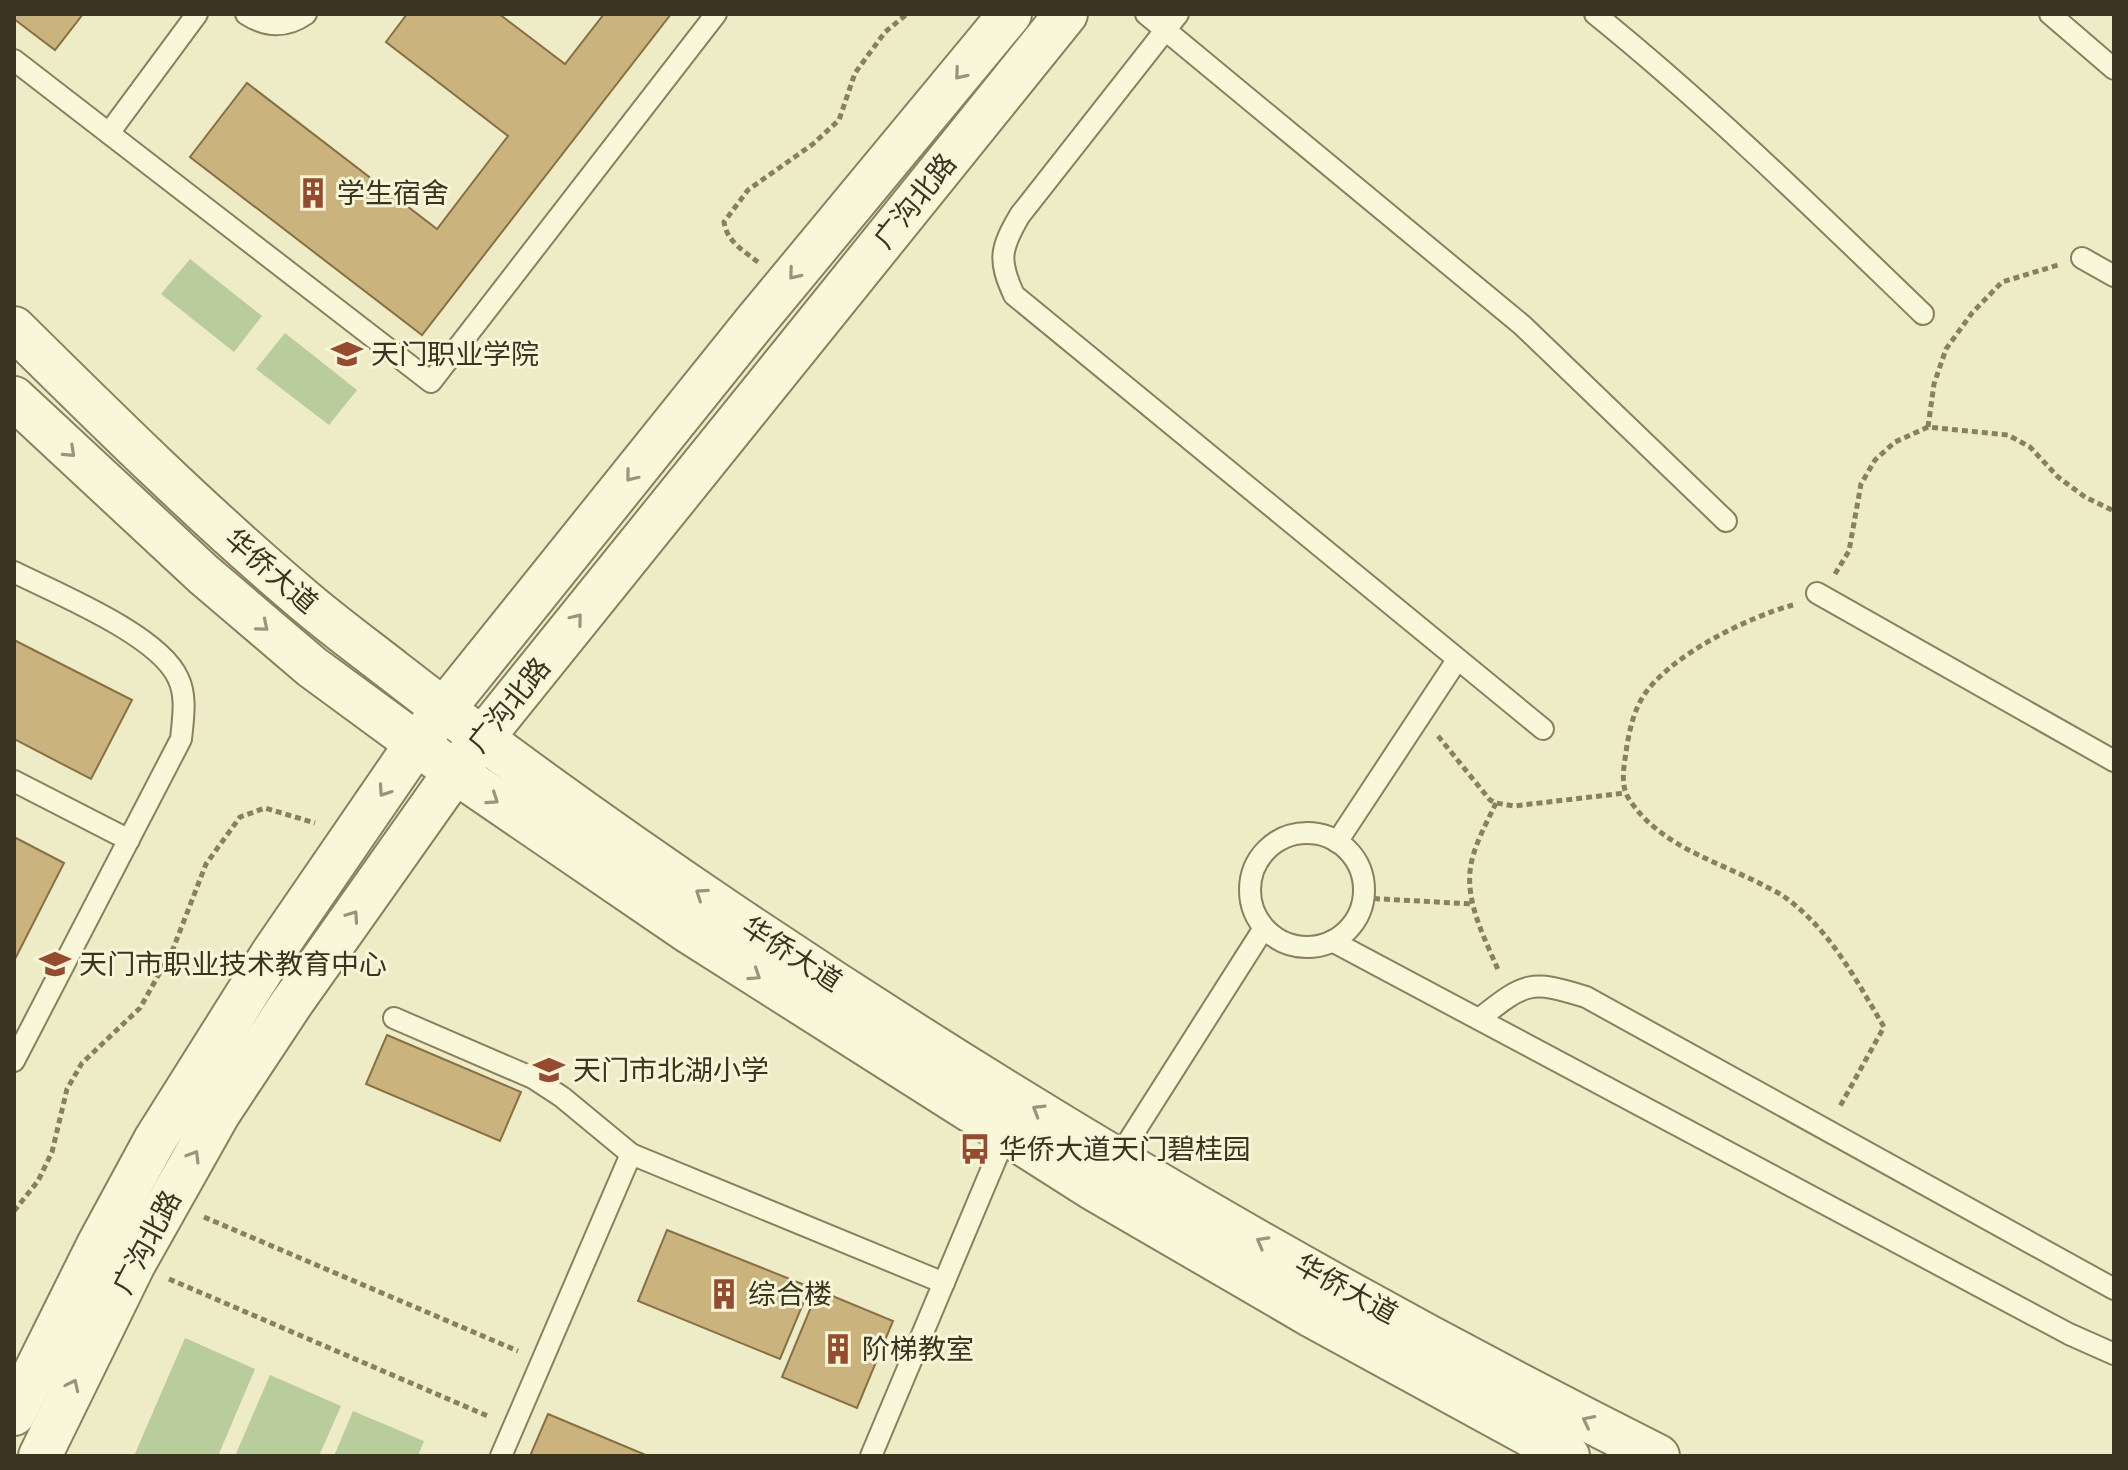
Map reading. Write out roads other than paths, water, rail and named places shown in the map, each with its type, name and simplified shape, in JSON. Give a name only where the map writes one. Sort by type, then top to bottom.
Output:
[{"type":"street","name":"广沟北路","points":[[14,1414],[155,1140],[255,980],[416,744],[787,283],[1010,14]]},
{"type":"street","name":"广沟北路","points":[[40,1456],[134,1264],[219,1113],[291,1004],[455,772],[1066,14]]},
{"type":"street","name":"华侨大道","points":[[14,328],[214,521],[302,600],[443,710],[616,836],[808,965],[1003,1090],[1108,1174],[1312,1316],[1568,1456]]},
{"type":"street","name":"华侨大道","points":[[14,398],[203,574],[312,667],[455,772],[686,930],[1006,1135],[1196,1205],[1382,1310],[1658,1456]]},
{"type":"lane","points":[[109,133],[197,14]]},
{"type":"lane","points":[[246,14],[267,25],[285,24],[306,14]]},
{"type":"lane","points":[[14,60],[431,382],[716,14]]},
{"type":"lane","points":[[1146,14],[1172,22],[1522,325],[1726,521]]},
{"type":"lane","points":[[1595,14],[1661,67],[1923,314]]},
{"type":"lane","points":[[2050,14],[2114,69]]},
{"type":"lane","points":[[1172,22],[1020,215],[1006,238],[1002,269],[1014,295],[1543,729]]},
{"type":"lane","points":[[2082,258],[2114,276]]},
{"type":"lane","points":[[14,572],[130,631],[162,655],[179,678],[184,706],[181,739],[14,1061]]},
{"type":"lane","points":[[1817,593],[2114,761]]},
{"type":"lane","points":[[1337,842],[1457,660]]},
{"type":"lane","points":[[14,781],[129,840]]},
{"type":"lane","points":[[1310,833],[1337,842],[1357,862],[1363,879],[1364,898],[1358,915],[1347,930],[1332,941],[1314,946],[1296,946],[1278,939],[1264,928],[1254,911],[1250,892],[1252,874],[1260,857],[1274,843],[1291,835],[1310,833]]},
{"type":"lane","points":[[1108,1174],[1264,928]]},
{"type":"lane","points":[[1332,941],[2069,1334],[2114,1354]]},
{"type":"lane","points":[[1479,1019],[1509,996],[1529,986],[1557,988],[1586,997],[2114,1289]]},
{"type":"lane","points":[[394,1018],[533,1078],[562,1097],[631,1154],[944,1283]]},
{"type":"lane","points":[[871,1456],[1006,1135]]},
{"type":"lane","points":[[501,1456],[631,1154]]},
{"type":"place","name":"学生宿舍","points":[[313,193]]},
{"type":"place","name":"天门职业学院","points":[[347,354]]},
{"type":"place","name":"天门市职业技术教育中心","points":[[55,964]]},
{"type":"place","name":"天门市北湖小学","points":[[549,1070]]},
{"type":"place","name":"华侨大道天门碧桂园","points":[[975,1149]]},
{"type":"place","name":"综合楼","points":[[724,1294]]},
{"type":"place","name":"阶梯教室","points":[[838,1349]]}]
